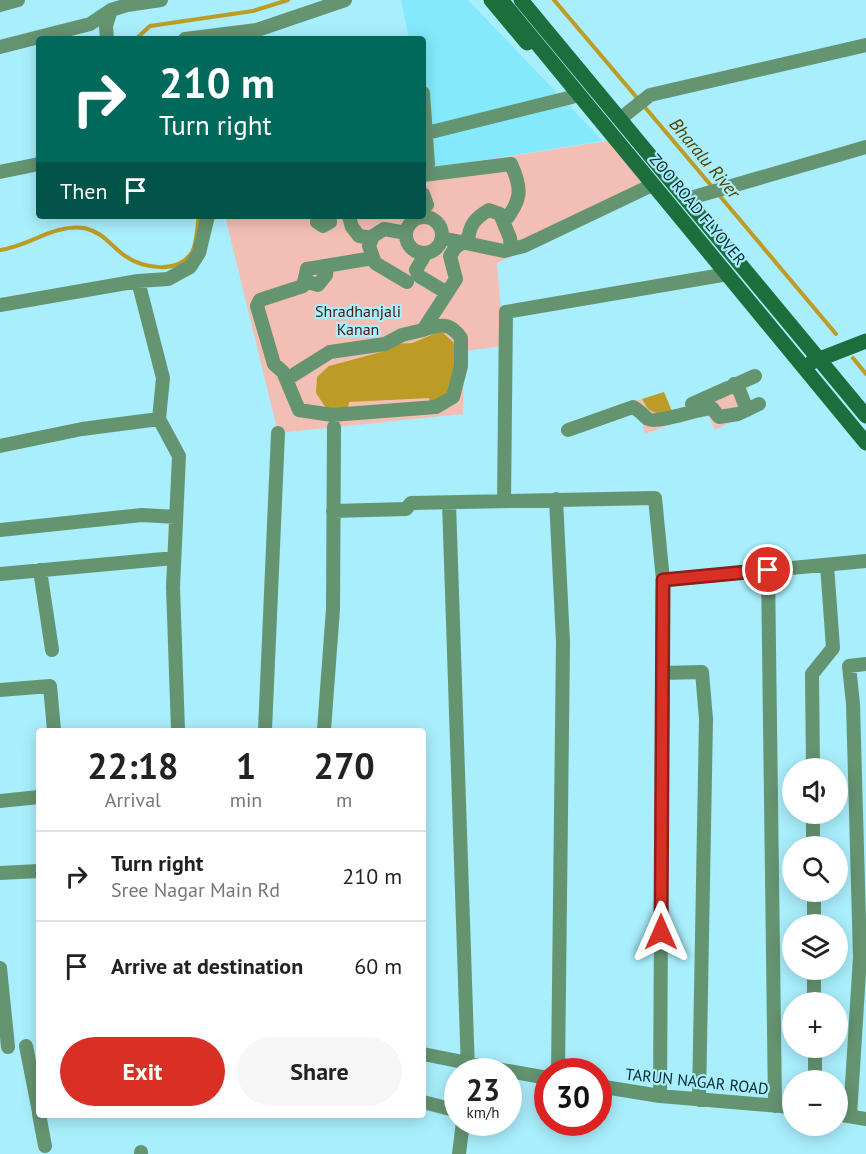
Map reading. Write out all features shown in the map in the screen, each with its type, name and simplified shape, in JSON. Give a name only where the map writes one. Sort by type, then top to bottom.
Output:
[{"type":"main road","points":[[491,0],[866,452]]},
{"type":"main road","name":"ZOO ROAD FLYOVER","points":[[501,0],[866,443]]},
{"type":"main road","name":"ZOO ROAD FLYOVER","points":[[512,0],[866,428]]},
{"type":"main road","points":[[528,2],[620,119],[818,358],[864,409]]},
{"type":"main road","points":[[800,371],[818,358],[866,341]]},
{"type":"street","points":[[0,5],[18,0]]},
{"type":"street","points":[[43,36],[90,24],[109,5],[161,0]]},
{"type":"street","points":[[209,36],[257,30],[345,0]]},
{"type":"street","points":[[107,36],[109,5]]},
{"type":"street","points":[[0,47],[36,38]]},
{"type":"street","points":[[620,119],[647,97],[866,45]]},
{"type":"street","points":[[428,133],[572,97]]},
{"type":"street","points":[[426,117],[428,133],[428,164],[426,164]]},
{"type":"street","points":[[687,199],[866,147]]},
{"type":"street","points":[[426,175],[511,164],[518,180],[518,204],[504,222]]},
{"type":"street","points":[[0,172],[36,165]]},
{"type":"street","points":[[442,238],[504,251],[524,246],[648,187]]},
{"type":"street","points":[[423,330],[456,279],[450,256],[455,248],[466,242],[469,230],[476,218],[489,210],[500,214],[510,238],[511,249]]},
{"type":"street","points":[[413,275],[426,253],[437,248],[442,238],[436,222],[426,216]]},
{"type":"street","points":[[0,305],[138,281],[168,279],[190,267],[199,253],[207,219]]},
{"type":"street","points":[[351,219],[352,227],[359,236],[372,238]]},
{"type":"street","points":[[415,219],[409,225],[406,233],[410,248],[426,253]]},
{"type":"street","points":[[406,233],[384,229],[372,238],[369,246],[375,263],[413,275],[447,293]]},
{"type":"street","points":[[287,380],[330,352],[386,344],[402,335],[440,324],[451,326],[461,338],[461,366],[453,397],[436,407],[332,415],[299,410],[287,380],[274,364],[257,306],[260,300],[297,291],[303,286],[307,269],[373,258]]},
{"type":"street","points":[[504,501],[506,312],[722,276]]},
{"type":"street","points":[[138,281],[163,378],[159,419],[179,456],[174,558],[178,728]]},
{"type":"street","points":[[734,384],[753,407],[738,414],[718,417],[712,408],[697,409],[663,421],[649,420],[633,407],[568,426],[642,399],[648,410],[659,415],[707,399],[734,384],[755,376]]},
{"type":"street","points":[[0,446],[82,429],[159,419]]},
{"type":"street","points":[[324,728],[333,609],[334,427]]},
{"type":"street","points":[[265,728],[278,433]]},
{"type":"street","points":[[333,511],[406,509],[411,503],[655,498],[663,580],[660,1096]]},
{"type":"street","points":[[556,499],[563,642],[558,1058]]},
{"type":"street","points":[[448,503],[468,1058]]},
{"type":"street","points":[[0,530],[142,515],[176,518]]},
{"type":"street","points":[[0,574],[174,558]]},
{"type":"street","points":[[663,580],[866,561]]},
{"type":"street","points":[[813,758],[812,674],[832,648],[827,565]]},
{"type":"street","points":[[40,570],[52,651]]},
{"type":"street","points":[[768,570],[775,1106]]},
{"type":"street","points":[[848,1076],[860,957],[853,704],[849,666],[866,664]]},
{"type":"street","points":[[663,672],[702,672],[706,719],[699,1100]]},
{"type":"street","points":[[0,690],[50,686],[54,728]]},
{"type":"street","points":[[0,801],[36,797]]},
{"type":"street","points":[[0,873],[36,871]]},
{"type":"street","points":[[0,968],[4,1048],[33,1046],[36,1080]]},
{"type":"street","points":[[426,1055],[444,1061]]},
{"type":"street","name":"TARUN NAGAR ROAD","points":[[612,1088],[660,1096],[782,1106]]},
{"type":"street","points":[[426,1103],[444,1107]]},
{"type":"street","points":[[848,1116],[866,1119]]},
{"type":"street","points":[[40,1118],[45,1146]]},
{"type":"street","points":[[459,1154],[462,1136]]},
{"type":"shaded area","points":[[401,0],[468,0],[603,141],[432,168],[426,163],[426,36],[408,36]]},
{"type":"shaded area","points":[[441,331],[463,351],[450,394],[431,409],[429,398],[349,402],[348,410],[326,408],[316,393],[317,377],[329,366],[381,352],[393,344],[412,343]]},
{"type":"shaded area","points":[[664,392],[672,411],[659,415],[648,409],[642,399]]},
{"type":"green space","name":"Shradhanjali Kanan","points":[[619,139],[661,187],[497,263],[504,346],[464,351],[463,414],[278,433],[226,219],[426,219],[426,170]]},
{"type":"green space","points":[[741,376],[754,410],[715,430],[706,411],[645,434],[638,406],[620,410],[619,404],[642,399],[648,409],[659,415],[707,399]]},
{"type":"waterway","name":"Bharalu River","points":[[139,36],[150,26],[253,11],[288,0]]},
{"type":"waterway","name":"Bharalu River","points":[[554,0],[638,99]]},
{"type":"waterway","name":"Bharalu River","points":[[643,105],[714,189]]},
{"type":"waterway","name":"Bharalu River","points":[[719,195],[836,334]]},
{"type":"waterway","name":"Bharalu River","points":[[0,250],[62,229],[84,228],[101,236],[132,260],[150,266],[169,267],[186,259],[194,249],[199,219]]},
{"type":"waterway","points":[[853,358],[866,374]]},
{"type":"route","points":[[661,932],[663,580],[768,570]]}]
